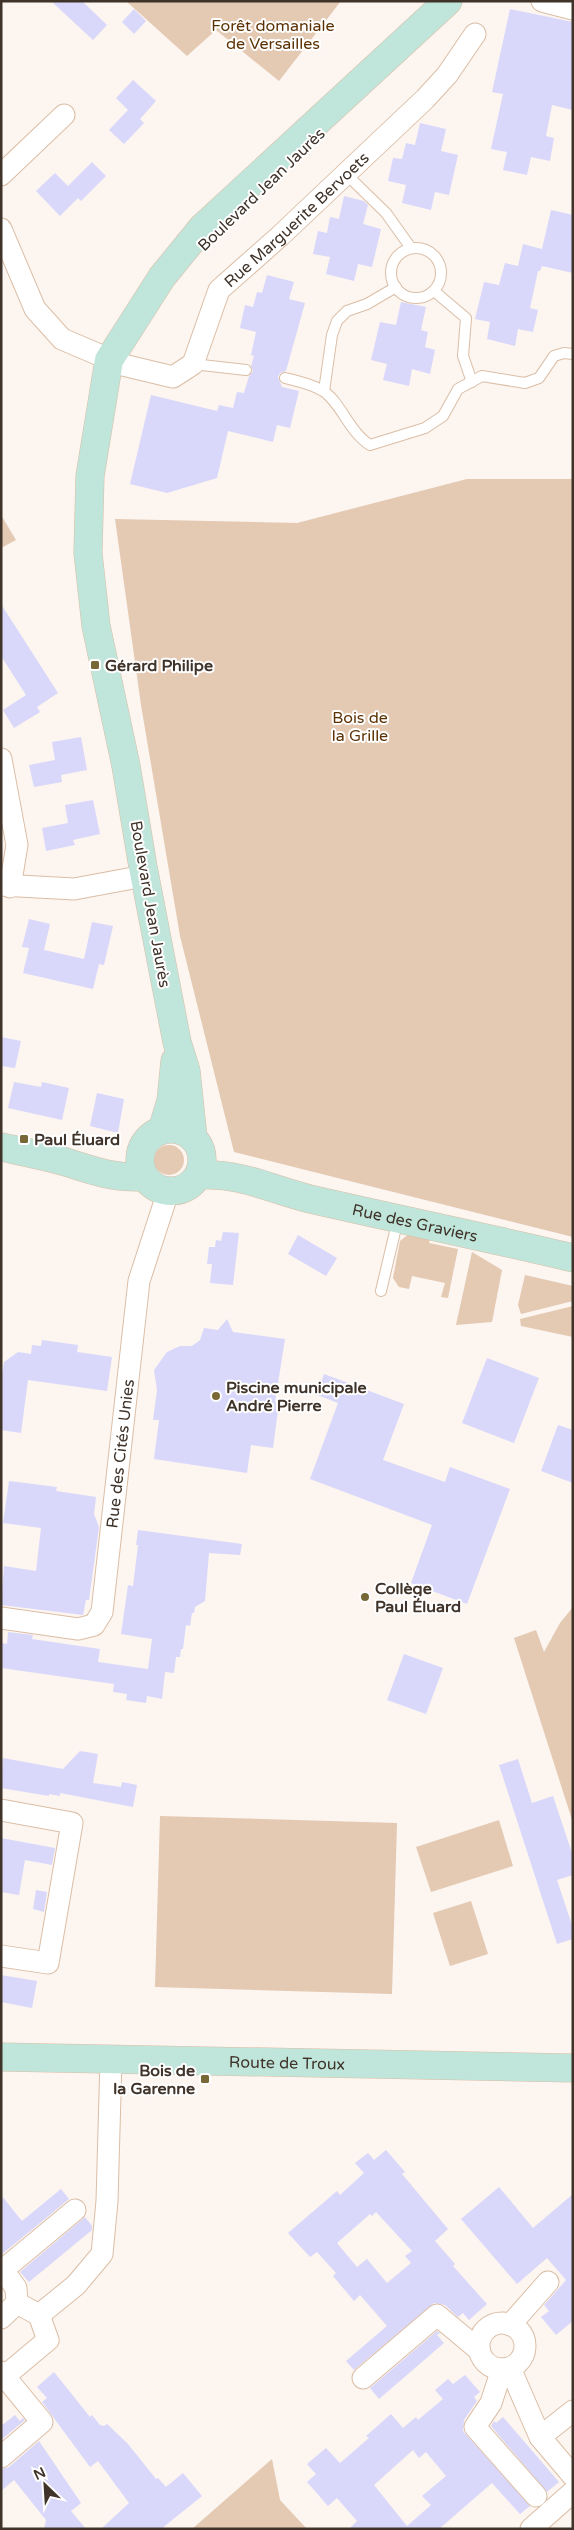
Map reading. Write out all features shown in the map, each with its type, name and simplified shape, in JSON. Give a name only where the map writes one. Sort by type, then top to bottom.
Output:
[{"type":"street","name":"Boulevard Jean Jaurès","points":[[198,1154],[186,1071],[176,1042],[144,876],[126,766],[127,687],[93,589],[88,553],[90,476],[101,412],[116,362],[162,277],[202,228],[448,1]]},
{"type":"street","name":"Boulevard Jean Jaurès","points":[[116,362],[172,283],[208,237],[403,54],[465,1]]},
{"type":"street","points":[[542,1],[573,9]]},
{"type":"street","name":"Rue Marguerite Bervoets","points":[[193,364],[219,290],[346,174],[436,87],[447,75],[475,34]]},
{"type":"street","points":[[1,175],[64,115]]},
{"type":"street","points":[[1,229],[35,309],[62,339],[116,362],[173,377],[193,364]]},
{"type":"street","points":[[1,759],[17,845],[6,886],[74,889],[144,876]]},
{"type":"street","name":"Boulevard Jean Jaurès","points":[[162,1130],[171,1101],[176,1042]]},
{"type":"street","points":[[162,1130],[179,1130],[198,1154],[191,1184],[180,1190],[168,1192],[154,1187],[144,1177],[140,1163],[142,1149],[150,1137],[162,1130]]},
{"type":"street","points":[[1,1147],[69,1163],[90,1171],[119,1178],[144,1177]]},
{"type":"street","points":[[69,1163],[101,1162],[120,1158],[142,1149]]},
{"type":"street","name":"Rue des Graviers","points":[[198,1154],[226,1175],[259,1182],[304,1197],[573,1258]]},
{"type":"street","name":"Rue des Cités Unies","points":[[1,1618],[78,1629],[94,1624],[102,1612],[139,1281],[168,1192]]},
{"type":"street","points":[[1,1810],[72,1824],[48,1963],[1,1956]]},
{"type":"street","name":"Route de Troux","points":[[1,2057],[573,2068]]},
{"type":"street","points":[[39,2315],[76,2285],[102,2254],[107,2201],[111,2059]]},
{"type":"street","points":[[18,2303],[16,2288],[3,2270],[75,2210]]},
{"type":"street","points":[[510,2325],[548,2282]]},
{"type":"street","points":[[1,2457],[42,2422],[3,2374],[48,2340],[39,2315],[18,2303]]},
{"type":"street","points":[[1,2318],[18,2303]]},
{"type":"street","points":[[363,2378],[436,2315],[479,2350],[487,2364],[506,2369],[540,2437],[573,2476]]},
{"type":"street","points":[[479,2350],[484,2332],[491,2326],[500,2323],[510,2325],[518,2330],[523,2337],[525,2346],[523,2355],[518,2363],[506,2369],[491,2403],[475,2427],[536,2496]]},
{"type":"street","points":[[540,2437],[573,2411]]},
{"type":"street","points":[[531,2529],[573,2492]]},
{"type":"lane","points":[[346,174],[386,213],[411,248]]},
{"type":"lane","points":[[411,248],[421,248],[430,252],[437,259],[441,268],[441,278],[434,291],[422,298],[412,298],[403,294],[396,287],[392,278],[391,268],[402,252],[411,248]]},
{"type":"lane","points":[[324,391],[332,335],[337,321],[347,311],[367,304],[396,287]]},
{"type":"lane","points":[[434,291],[466,318],[463,356],[472,382]]},
{"type":"lane","points":[[285,378],[324,391],[361,439],[370,444],[425,428],[443,416],[458,389],[482,376],[525,383],[540,378],[554,356],[564,353],[573,354]]},
{"type":"lane","points":[[193,364],[246,370]]},
{"type":"lane","points":[[381,1291],[398,1219]]},
{"type":"green space","name":"Forêt domaniale de Versailles","points":[[126,1],[341,1],[279,81],[216,30],[187,56]]},
{"type":"green space","name":"Bois de la Grille","points":[[467,479],[573,479],[573,1237],[234,1152],[180,936],[141,705],[115,519],[297,523]]},
{"type":"green space","points":[[1,515],[16,540],[1,548]]},
{"type":"green space","points":[[169,1145],[180,1149],[184,1160],[180,1171],[169,1175],[158,1171],[154,1160],[158,1149]]},
{"type":"green space","points":[[410,1233],[430,1237],[429,1243],[458,1249],[448,1298],[441,1297],[445,1283],[412,1276],[409,1289],[399,1287],[393,1278],[400,1241]]},
{"type":"green space","points":[[472,1252],[502,1270],[492,1322],[456,1325]]},
{"type":"green space","points":[[525,1275],[573,1286],[573,1301],[521,1314],[518,1305]]},
{"type":"green space","points":[[573,1306],[573,1337],[521,1326],[520,1319]]},
{"type":"green space","points":[[573,1607],[573,1823],[514,1638],[536,1630],[544,1652],[560,1623]]},
{"type":"green space","points":[[160,1816],[397,1823],[392,1994],[155,1987]]},
{"type":"green space","points":[[499,1820],[513,1866],[431,1892],[416,1847]]},
{"type":"green space","points":[[471,1901],[488,1954],[450,1966],[433,1913]]},
{"type":"green space","points":[[272,2459],[280,2500],[307,2529],[192,2529]]},
{"type":"building","points":[[51,1],[82,1],[107,25],[93,40]]},
{"type":"building","points":[[134,9],[146,21],[134,34],[122,22]]},
{"type":"building","points":[[510,9],[573,22],[573,110],[552,105],[546,136],[554,138],[550,161],[531,157],[527,175],[503,170],[507,152],[491,149],[503,94],[492,92]]},
{"type":"building","points":[[133,80],[156,101],[140,119],[144,123],[124,144],[109,130],[128,110],[116,98]]},
{"type":"building","points":[[420,123],[446,129],[441,151],[458,155],[449,195],[435,192],[431,210],[402,203],[406,185],[388,181],[393,158],[402,159],[406,143],[415,145]]},
{"type":"building","points":[[92,162],[106,176],[81,201],[78,198],[60,216],[36,191],[55,173],[68,186]]},
{"type":"building","points":[[344,196],[364,201],[368,205],[363,224],[381,229],[372,267],[358,264],[354,281],[326,274],[330,257],[313,254],[318,231],[327,233],[330,217],[339,219]]},
{"type":"building","points":[[551,210],[573,215],[573,273],[542,266],[540,271],[538,271],[530,308],[538,310],[533,332],[518,329],[515,346],[487,339],[490,322],[475,319],[484,282],[499,285],[505,263],[518,266],[523,244],[542,249]]},
{"type":"building","points":[[267,275],[294,282],[289,299],[305,303],[286,371],[280,373],[278,377],[282,387],[299,391],[290,428],[277,425],[273,442],[228,431],[217,478],[167,493],[130,484],[151,395],[217,411],[219,405],[233,408],[237,392],[244,393],[249,376],[253,371],[251,366],[254,356],[251,355],[256,332],[240,328],[245,305],[253,307],[257,292],[262,293]]},
{"type":"building","points":[[401,302],[426,307],[421,330],[428,332],[425,347],[435,350],[430,374],[412,369],[409,386],[383,380],[387,364],[371,360],[380,322],[396,325]]},
{"type":"building","points":[[1,604],[58,693],[37,707],[40,712],[14,728],[3,710],[26,695],[1,656]]},
{"type":"building","points":[[81,737],[87,770],[61,775],[62,782],[34,787],[29,765],[55,760],[52,742]]},
{"type":"building","points":[[93,800],[100,834],[73,840],[75,845],[46,851],[42,828],[68,823],[65,805]]},
{"type":"building","points":[[29,919],[50,924],[44,950],[84,959],[92,922],[113,926],[104,965],[99,964],[93,989],[23,973],[29,948],[22,947]]},
{"type":"building","points":[[1,1037],[21,1041],[15,1068],[1,1066]]},
{"type":"building","points":[[14,1082],[41,1087],[42,1082],[69,1088],[62,1120],[8,1108]]},
{"type":"building","points":[[97,1093],[124,1099],[118,1133],[90,1126]]},
{"type":"building","points":[[223,1232],[239,1233],[233,1285],[210,1283],[212,1264],[207,1264],[209,1247],[215,1247],[216,1240],[221,1241]]},
{"type":"building","points":[[298,1235],[337,1258],[326,1276],[288,1254]]},
{"type":"building","name":"Piscine municipale André Pierre","points":[[227,1319],[233,1332],[285,1339],[275,1402],[279,1403],[273,1448],[251,1445],[247,1473],[154,1459],[159,1420],[153,1420],[157,1390],[154,1370],[167,1352],[180,1346],[192,1346],[200,1340],[204,1328],[218,1330]]},
{"type":"building","points":[[42,1340],[78,1345],[77,1352],[112,1357],[107,1391],[28,1380],[21,1433],[1,1430],[1,1382],[4,1362],[18,1352],[31,1354],[32,1345],[41,1346]]},
{"type":"building","points":[[487,1358],[539,1378],[514,1443],[462,1423]]},
{"type":"building","points":[[324,1374],[404,1404],[383,1460],[445,1482],[450,1467],[510,1489],[467,1604],[411,1583],[432,1525],[310,1479],[338,1403],[317,1395]]},
{"type":"building","points":[[558,1425],[573,1430],[573,1483],[541,1471]]},
{"type":"building","points":[[9,1481],[57,1487],[56,1491],[96,1497],[94,1514],[99,1527],[89,1600],[86,1600],[83,1615],[1,1605],[4,1566],[36,1571],[41,1528],[3,1523]]},
{"type":"building","points":[[138,1530],[242,1544],[240,1555],[209,1553],[205,1601],[195,1607],[190,1626],[186,1625],[183,1649],[181,1649],[180,1657],[176,1657],[174,1673],[165,1672],[162,1699],[147,1696],[146,1703],[126,1700],[127,1694],[113,1692],[114,1684],[1,1668],[1,1643],[7,1644],[8,1632],[33,1635],[32,1639],[100,1649],[98,1662],[148,1669],[152,1639],[121,1634],[128,1585],[133,1586]]},
{"type":"building","points":[[404,1654],[443,1668],[426,1714],[387,1700]]},
{"type":"building","points":[[80,1751],[98,1754],[93,1783],[121,1787],[122,1782],[137,1785],[133,1807],[60,1793],[60,1796],[49,1794],[49,1796],[1,1788],[3,1758],[63,1769]]},
{"type":"building","points":[[518,1759],[532,1803],[553,1796],[573,1856],[573,1875],[557,1880],[573,1928],[573,1939],[557,1944],[499,1765]]},
{"type":"building","points":[[1,1838],[55,1848],[52,1865],[25,1860],[19,1895],[1,1892]]},
{"type":"building","points":[[36,1890],[47,1892],[44,1912],[33,1909]]},
{"type":"building","points":[[1,1975],[37,1981],[32,2008],[1,2002]]},
{"type":"building","points":[[386,2150],[405,2172],[402,2174],[448,2229],[435,2241],[455,2264],[453,2266],[487,2304],[469,2320],[463,2313],[458,2317],[445,2305],[434,2303],[354,2370],[346,2361],[387,2326],[360,2295],[354,2301],[333,2276],[336,2273],[317,2252],[310,2257],[288,2233],[337,2191],[340,2195],[364,2173],[355,2163],[368,2153],[374,2160]],"holes":[[[376,2212],[412,2251],[405,2256],[411,2263],[387,2283],[367,2259],[357,2267],[337,2243],[370,2214],[372,2216]]]},
{"type":"building","points":[[499,2187],[533,2228],[573,2194],[573,2321],[556,2335],[541,2317],[549,2311],[544,2305],[566,2280],[547,2258],[517,2284],[461,2219]]},
{"type":"building","points":[[61,2189],[69,2199],[1,2255],[1,2195],[22,2221]]},
{"type":"building","points":[[85,2217],[92,2226],[92,2230],[29,2282],[20,2272]]},
{"type":"building","points":[[437,2331],[440,2333],[437,2335],[444,2343],[379,2399],[370,2388]]},
{"type":"building","points":[[54,2372],[90,2417],[92,2415],[100,2425],[104,2426],[107,2424],[128,2444],[156,2479],[158,2478],[166,2487],[183,2473],[202,2496],[161,2529],[101,2529],[129,2503],[98,2461],[90,2467],[42,2402],[47,2398],[37,2387]]},
{"type":"building","points":[[465,2375],[480,2392],[474,2397],[477,2401],[464,2420],[463,2431],[530,2506],[520,2514],[492,2483],[439,2529],[349,2529],[357,2521],[337,2498],[328,2506],[307,2482],[316,2474],[307,2464],[326,2448],[340,2463],[369,2438],[366,2436],[391,2414],[403,2428],[416,2417],[418,2420],[443,2399],[435,2390],[448,2379],[453,2384]],"holes":[[[413,2450],[419,2458],[426,2452],[446,2476],[422,2496],[431,2505],[407,2526],[374,2485]]]},
{"type":"building","points":[[15,2415],[20,2421],[23,2418],[25,2420],[1,2440],[1,2426]]},
{"type":"building","points":[[503,2417],[559,2482],[547,2492],[491,2426],[494,2421],[496,2423]]},
{"type":"building","points":[[39,2441],[81,2503],[71,2511],[86,2529],[44,2529],[46,2520],[14,2480],[1,2491],[1,2469],[9,2467]]},
{"type":"place","name":"Gérard Philipe","points":[[95,665]]},
{"type":"place","name":"Paul Éluard","points":[[24,1139]]},
{"type":"place","name":"Piscine municipale André Pierre","points":[[216,1396]]},
{"type":"place","name":"Collège Paul Éluard","points":[[365,1597]]},
{"type":"place","name":"Bois de la Garenne","points":[[205,2079]]}]
